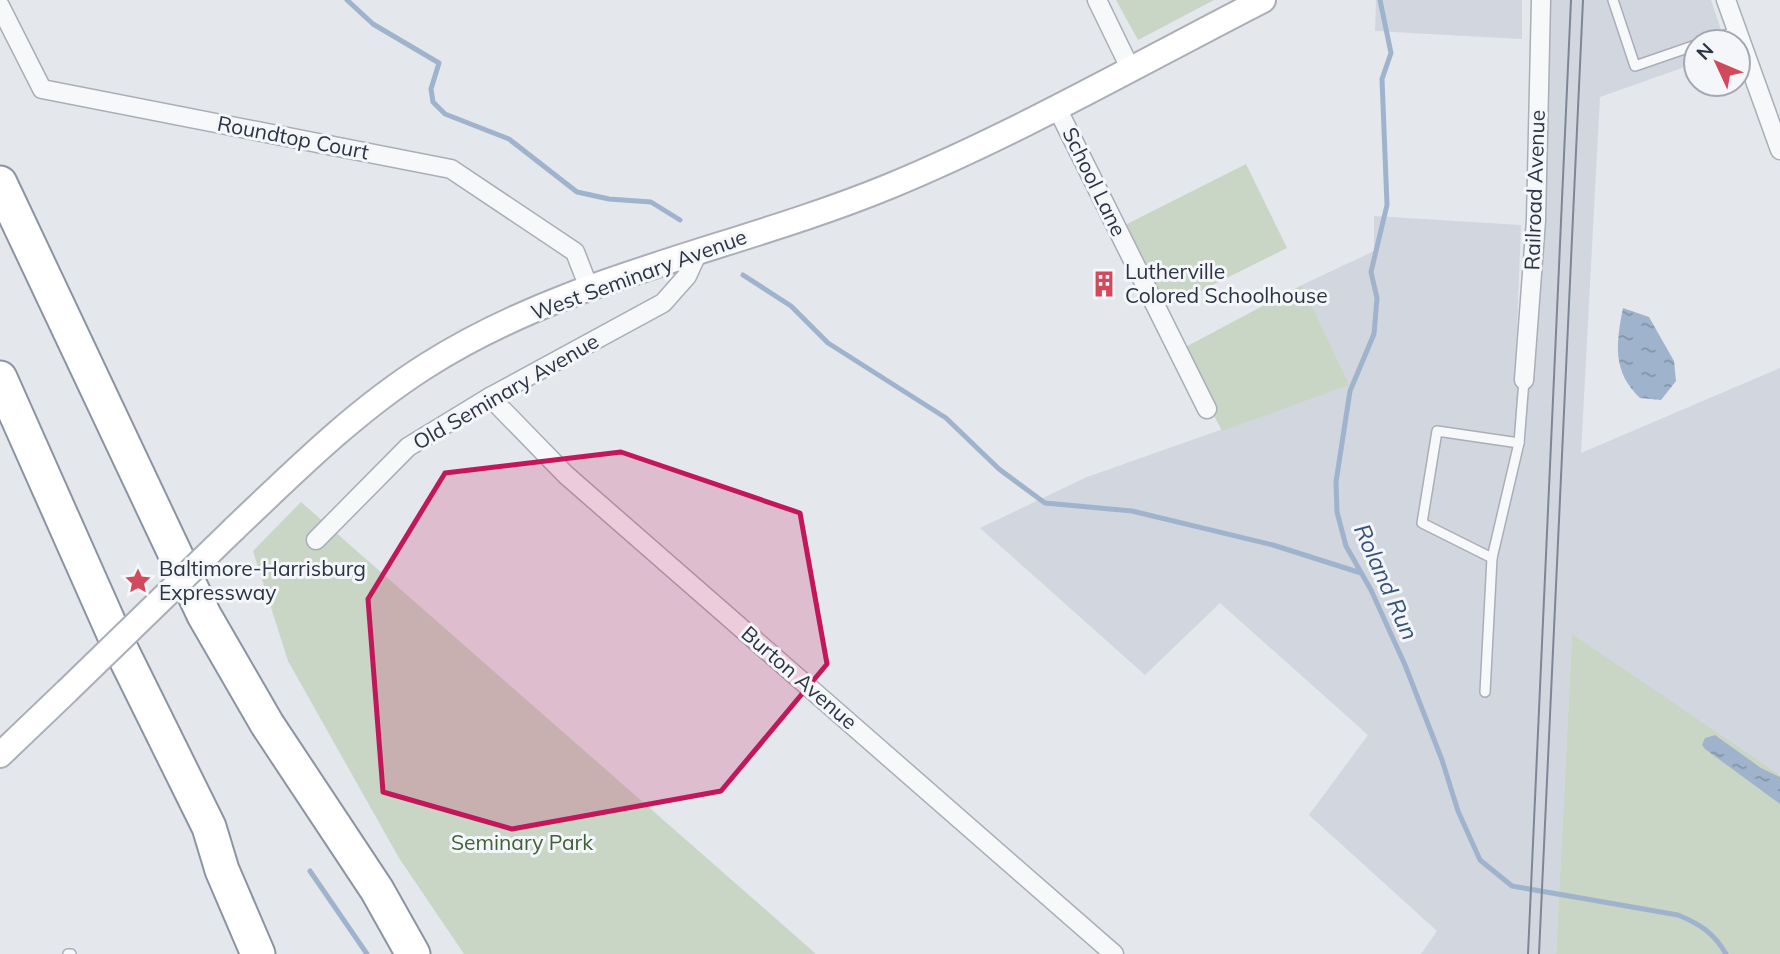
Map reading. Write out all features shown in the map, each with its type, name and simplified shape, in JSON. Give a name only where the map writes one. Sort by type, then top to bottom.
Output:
[{"type":"highway","points":[[0,183],[204,615],[267,724],[376,890],[413,954]]},
{"type":"highway","points":[[0,378],[117,639],[209,827],[222,870],[258,954]]},
{"type":"highway","points":[[209,827],[236,863],[281,954]]},
{"type":"highway","points":[[376,890],[399,908],[429,954]]},
{"type":"main road","name":"West Seminary Avenue","points":[[0,755],[308,459],[391,390],[466,343],[589,288],[808,217],[890,186],[976,147],[1263,0]]},
{"type":"street","points":[[1097,0],[1130,68]]},
{"type":"street","name":"Railroad Avenue","points":[[1524,380],[1536,220],[1541,0]]},
{"type":"street","points":[[1726,0],[1736,28]]},
{"type":"street","name":"Roundtop Court","points":[[0,6],[42,89],[451,169],[575,252],[589,288]]},
{"type":"street","points":[[1752,73],[1780,150]]},
{"type":"street","name":"School Lane","points":[[1056,106],[1207,409]]},
{"type":"street","name":"Old Seminary Avenue","points":[[316,540],[408,447],[490,397],[663,303],[687,276],[698,252]]},
{"type":"street","name":"Burton Avenue","points":[[490,397],[566,475],[1114,954]]},
{"type":"lane","points":[[1614,0],[1635,66],[1682,50]]},
{"type":"lane","points":[[1485,692],[1492,558],[1519,443],[1524,380]]},
{"type":"lane","points":[[1492,558],[1422,523],[1437,431],[1519,443]]},
{"type":"highlighted area","points":[[621,452],[800,513],[827,664],[721,791],[512,829],[383,792],[368,599],[445,473]]},
{"type":"shaded area","points":[[1376,0],[1522,0],[1522,39],[1375,31]]},
{"type":"shaded area","points":[[1548,0],[1711,0],[1720,28],[1682,28],[1682,68],[1600,97],[1581,453],[1780,368],[1780,775],[1572,635],[1556,954],[1421,954],[1437,931],[1309,815],[1368,735],[1220,603],[1145,675],[980,528],[1087,477],[1348,385],[1302,285],[1374,251],[1374,216],[1521,225],[1515,381],[1530,383]]},
{"type":"green space","points":[[1116,0],[1214,0],[1138,40]]},
{"type":"green space","points":[[1246,164],[1287,248],[1164,309],[1123,226]]},
{"type":"green space","points":[[1302,285],[1349,385],[1222,431],[1180,350]]},
{"type":"green space","name":"Seminary Park","points":[[301,502],[816,954],[464,954],[399,858],[288,661],[253,551]]},
{"type":"green space","points":[[1572,634],[1780,775],[1780,954],[1556,954]]},
{"type":"water","points":[[1623,308],[1649,317],[1674,361],[1676,381],[1661,400],[1640,398],[1631,388],[1620,367],[1618,345]]},
{"type":"water","points":[[1715,735],[1761,768],[1780,777],[1780,804],[1705,749],[1702,745],[1705,738]]},
{"type":"waterway","points":[[347,0],[373,24],[439,63],[431,89],[433,102],[445,114],[509,139],[577,192],[609,199],[651,202],[680,220]]},
{"type":"waterway","name":"Roland Run","points":[[1380,0],[1391,53],[1382,79],[1387,205],[1371,272],[1377,298],[1374,334],[1350,391],[1336,482],[1337,512],[1346,546],[1371,590],[1405,665],[1442,760],[1458,811],[1480,860],[1512,886],[1678,915],[1706,930],[1726,954]]},
{"type":"waterway","points":[[743,275],[791,306],[828,343],[946,418],[999,469],[1045,503],[1132,511],[1273,545],[1361,573]]},
{"type":"waterway","points":[[310,871],[367,954]]},
{"type":"tram line","points":[[1528,954],[1571,0]]},
{"type":"tram line","points":[[1539,954],[1583,0]]},
{"type":"place","name":"Lutherville Colored Schoolhouse","points":[[1104,284]]},
{"type":"place","name":"Baltimore-Harrisburg Expressway","points":[[138,581]]}]
